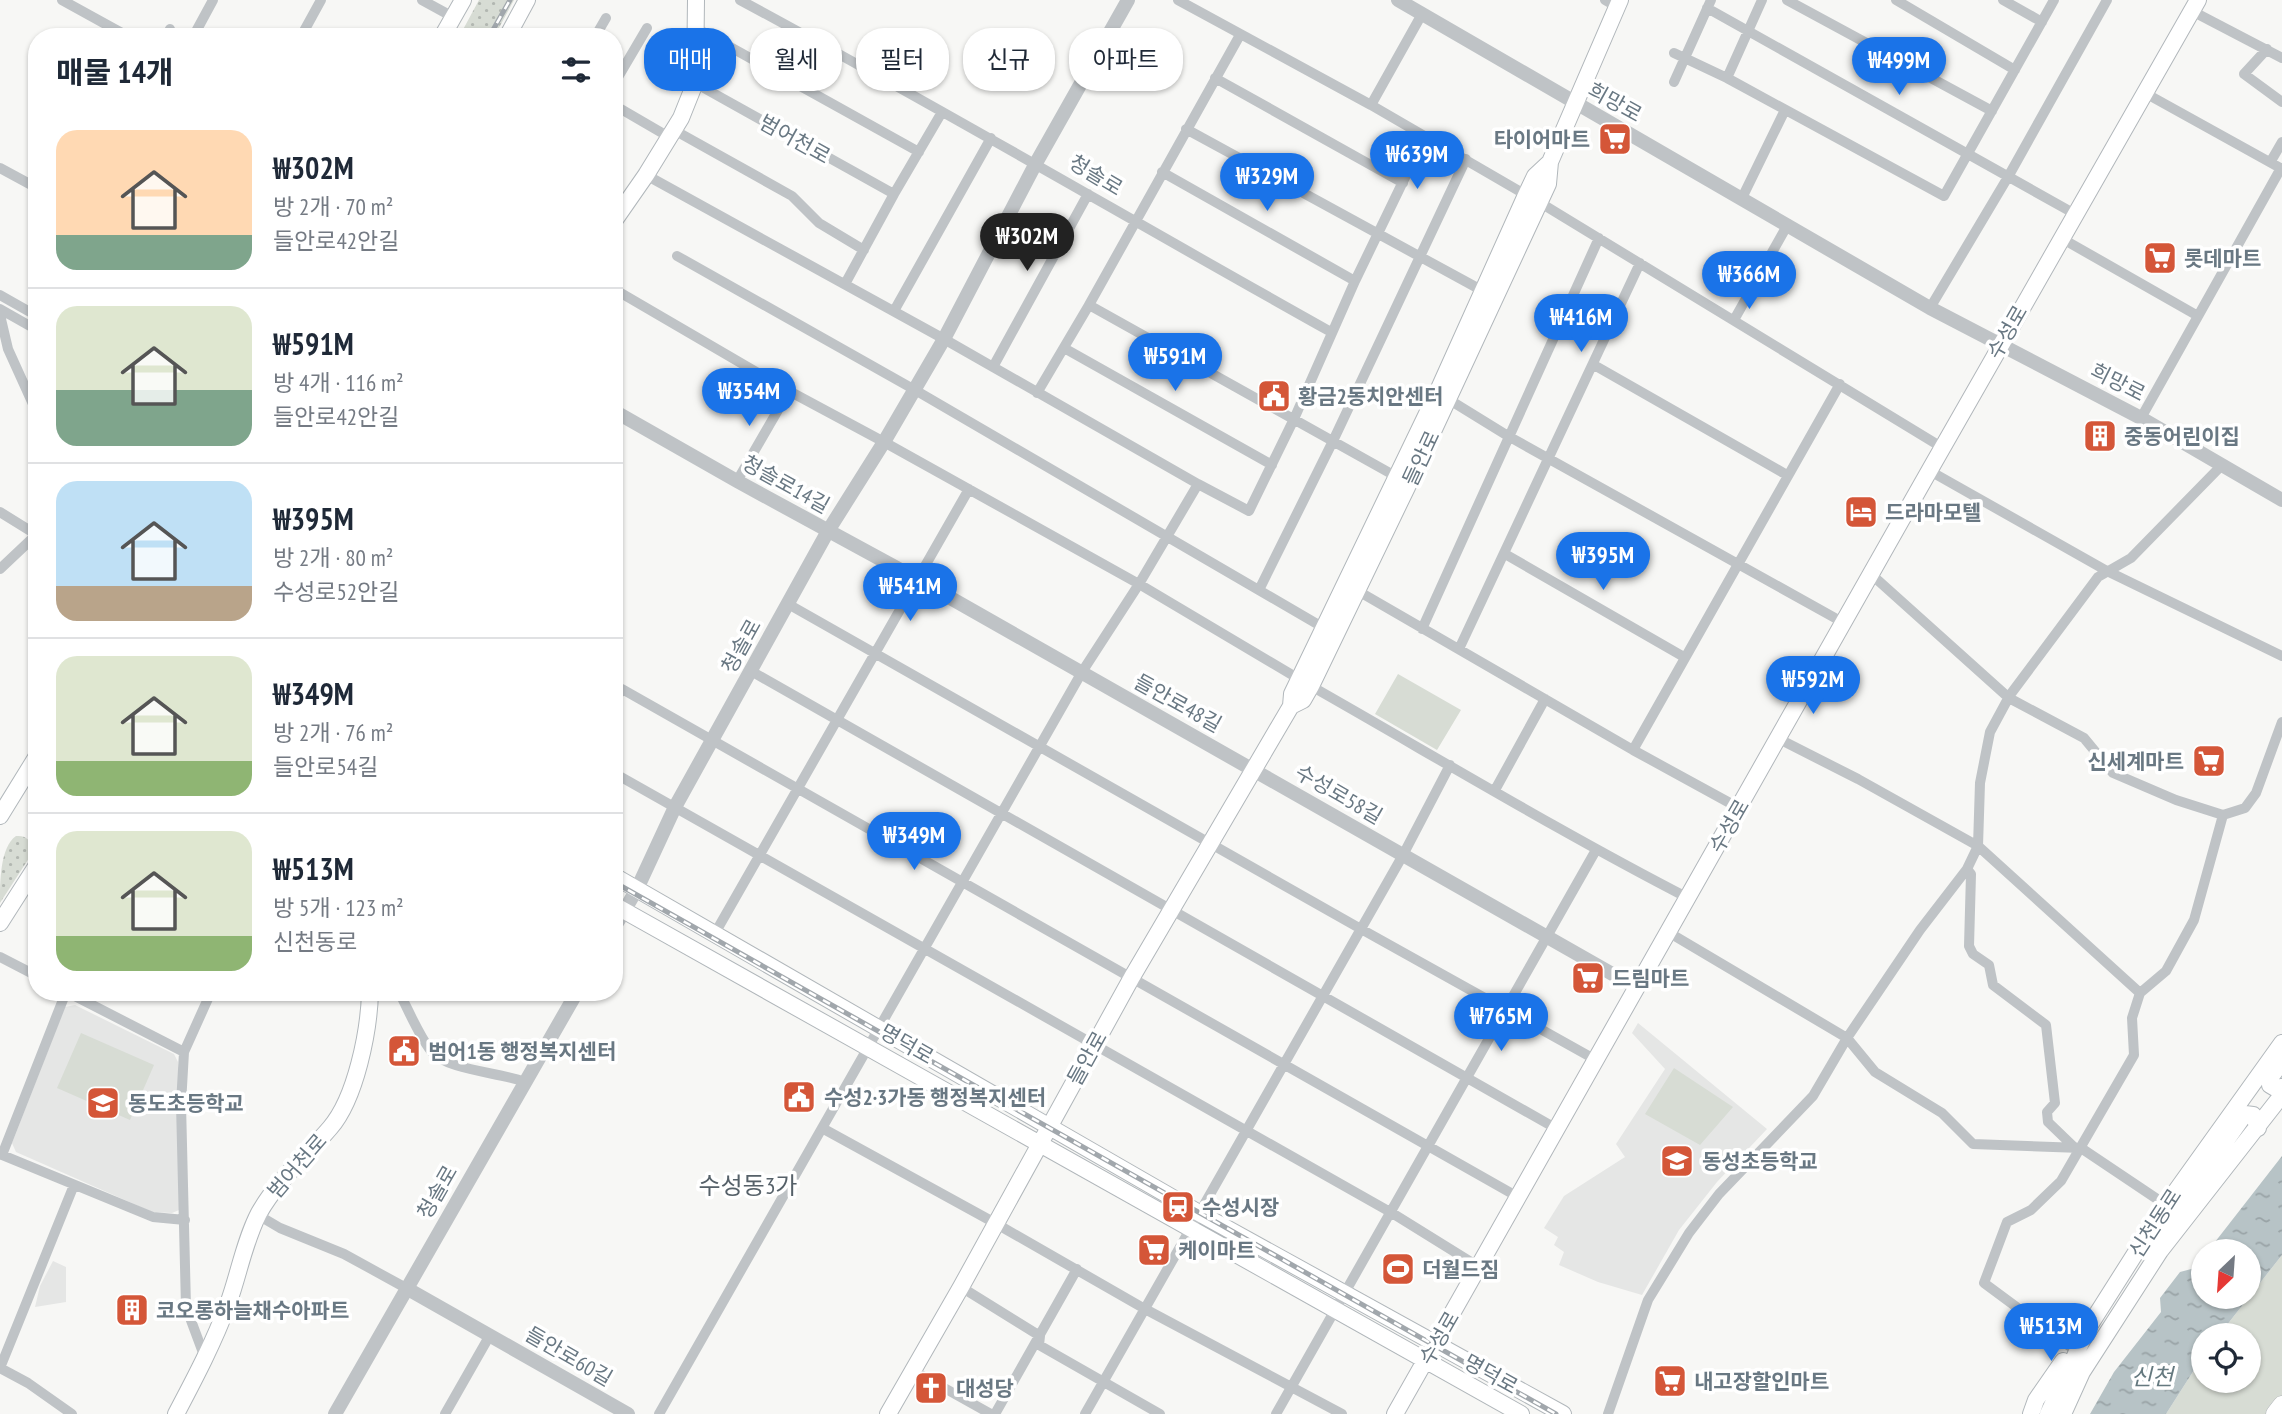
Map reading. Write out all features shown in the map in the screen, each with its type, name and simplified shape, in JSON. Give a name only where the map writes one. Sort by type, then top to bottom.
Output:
[{"type":"highway","points":[[2276,1414],[2282,1405]]},
{"type":"main road","points":[[447,28],[463,0]]},
{"type":"main road","points":[[512,28],[527,0]]},
{"type":"main road","points":[[696,0],[696,28]]},
{"type":"main road","name":"들안로","points":[[888,1414],[1209,843],[1291,706],[1303,700],[1305,683],[1324,628],[1437,393],[1483,290],[1533,199],[1548,184],[1550,162],[1614,2]]},
{"type":"main road","name":"수성로","points":[[1395,1414],[2195,5]]},
{"type":"main road","points":[[623,208],[671,133],[691,91]]},
{"type":"main road","name":"들안로","points":[[1305,683],[1358,591],[1448,399],[1533,199]]},
{"type":"main road","points":[[0,816],[28,771]]},
{"type":"main road","points":[[0,923],[28,878]]},
{"type":"main road","name":"명덕로","points":[[623,881],[1051,1125],[1199,1213],[1563,1414]]},
{"type":"main road","name":"명덕로","points":[[623,910],[1521,1414]]},
{"type":"main road","name":"범어천로","points":[[176,1414],[205,1358],[258,1216],[271,1193],[332,1126],[340,1113],[353,1083],[367,1028],[369,1001]]},
{"type":"main road","name":"신천동로","points":[[2048,1414],[2088,1328],[2118,1280],[2166,1205],[2282,1043]]},
{"type":"main road","points":[[2282,1062],[2270,1078],[2270,1085],[2275,1088],[2282,1087]]},
{"type":"main road","name":"신천동로","points":[[2063,1414],[2082,1371],[2161,1251],[2282,1095]]},
{"type":"main road","points":[[2118,1280],[2175,1213],[2245,1114],[2253,1115],[2258,1128]]},
{"type":"main road","points":[[2031,1414],[2036,1401],[2088,1328]]},
{"type":"street","points":[[62,0],[113,28]]},
{"type":"street","points":[[198,28],[213,0]]},
{"type":"street","points":[[306,28],[321,0]]},
{"type":"street","points":[[422,0],[453,17]]},
{"type":"street","points":[[740,0],[1036,163]]},
{"type":"street","name":"청솔로","points":[[623,904],[637,889],[675,807],[712,740],[828,531],[915,390],[1036,163],[1128,0]]},
{"type":"street","points":[[1178,0],[1466,159],[1942,448]]},
{"type":"street","name":"희망로","points":[[1398,0],[1930,308],[2141,418],[2282,500]]},
{"type":"street","points":[[1727,78],[1762,0]]},
{"type":"street","points":[[1787,0],[1992,111]]},
{"type":"street","points":[[1896,0],[2015,71]]},
{"type":"street","points":[[2003,0],[2042,22]]},
{"type":"street","points":[[1674,53],[1727,78],[1944,196],[2054,0]]},
{"type":"street","points":[[1930,308],[2008,177],[2107,0]]},
{"type":"street","points":[[1674,82],[1709,4],[1748,31],[2075,214]]},
{"type":"street","points":[[2195,5],[2277,53],[2244,74],[2282,102]]},
{"type":"street","points":[[1371,105],[1422,14]]},
{"type":"street","points":[[600,28],[606,18]]},
{"type":"street","points":[[623,69],[644,33]]},
{"type":"street","points":[[1037,393],[1240,35]]},
{"type":"street","points":[[736,50],[919,152]]},
{"type":"street","points":[[1215,78],[1403,183]]},
{"type":"street","name":"범어천로","points":[[709,91],[894,194]]},
{"type":"street","points":[[2145,93],[2278,166]]},
{"type":"street","points":[[623,109],[792,196],[820,223],[864,250]]},
{"type":"street","points":[[1742,198],[1785,110]]},
{"type":"street","points":[[845,284],[942,112]]},
{"type":"street","points":[[1186,129],[1483,290]]},
{"type":"street","points":[[646,175],[944,338],[1198,484],[1249,510],[1425,135]]},
{"type":"street","points":[[894,311],[991,138]]},
{"type":"street","points":[[2141,418],[2278,166],[2282,142]]},
{"type":"street","points":[[1259,590],[1333,441],[1466,159]]},
{"type":"street","name":"청솔로","points":[[1036,163],[1331,332]]},
{"type":"street","points":[[0,168],[28,183]]},
{"type":"street","points":[[1163,172],[1355,281]]},
{"type":"street","points":[[993,367],[1088,194]]},
{"type":"street","points":[[1734,320],[1788,224]]},
{"type":"street","points":[[2061,238],[2198,316]]},
{"type":"street","points":[[1422,629],[1599,239]]},
{"type":"street","points":[[677,256],[915,390],[1324,628]]},
{"type":"street","points":[[1459,649],[1640,263]]},
{"type":"street","points":[[623,294],[789,391],[1139,584],[1596,850],[1688,898]]},
{"type":"street","points":[[0,295],[28,311]]},
{"type":"street","points":[[1089,305],[1397,477]]},
{"type":"street","points":[[17,318],[15,313],[22,307]]},
{"type":"street","points":[[0,309],[28,325]]},
{"type":"street","points":[[0,315],[8,349],[28,393]]},
{"type":"street","points":[[1064,348],[1272,465]]},
{"type":"street","points":[[1594,365],[1787,475]]},
{"type":"street","points":[[1633,750],[1840,384]]},
{"type":"street","points":[[737,481],[789,391]]},
{"type":"street","points":[[1448,399],[1508,436],[1844,623]]},
{"type":"street","name":"청솔로14길","points":[[623,416],[828,531]]},
{"type":"street","points":[[1608,1414],[1648,1300],[1689,1233],[1719,1194],[1813,1096],[1847,1038],[1920,930],[1967,869],[1978,846],[1980,783],[1990,732],[2009,698],[2098,577],[2131,558],[2222,465]]},
{"type":"street","points":[[1930,471],[2107,571],[2282,656]]},
{"type":"street","points":[[659,1414],[1082,673],[1198,484]]},
{"type":"street","points":[[714,935],[969,489]]},
{"type":"street","points":[[0,512],[28,530]]},
{"type":"street","name":"들안로48길","points":[[828,531],[1254,769]]},
{"type":"street","points":[[0,569],[28,543]]},
{"type":"street","points":[[1505,554],[1684,657]]},
{"type":"street","points":[[1872,575],[2009,698],[2084,738],[2113,773],[2176,800],[2223,815],[2245,808],[2256,793],[2282,722]]},
{"type":"street","points":[[1358,591],[1739,808]]},
{"type":"street","points":[[788,604],[1596,1060]]},
{"type":"street","points":[[751,671],[1557,1129]]},
{"type":"street","points":[[623,691],[1518,1197]]},
{"type":"street","points":[[1495,790],[1545,699]]},
{"type":"street","points":[[1779,739],[1858,779],[1978,846],[2140,993]]},
{"type":"street","points":[[1084,1414],[1403,855],[1450,765]]},
{"type":"street","name":"수성로58길","points":[[1254,769],[1637,988]]},
{"type":"street","points":[[623,778],[1392,1213],[1479,1267]]},
{"type":"street","points":[[2072,1348],[1984,1283],[2007,1222],[2031,1210],[2061,1181],[2134,1055],[2132,1018],[2140,993],[2166,971],[2193,920],[2223,815]]},
{"type":"street","points":[[1276,1414],[1596,850]]},
{"type":"street","points":[[1967,869],[1971,874],[1972,888],[1969,946],[1973,954],[1989,965],[1991,980],[1999,991],[2046,1025],[2055,1103],[2047,1112],[2048,1122],[2078,1148],[2166,1205]]},
{"type":"street","points":[[1668,932],[1847,1038],[1875,1072],[1942,1113],[1973,1144],[2078,1148]]},
{"type":"street","points":[[0,957],[28,971]]},
{"type":"street","points":[[62,1001],[1,1154],[153,1217],[185,1220]]},
{"type":"street","points":[[98,1001],[184,1052]]},
{"type":"street","points":[[205,1358],[186,1307],[181,1104],[184,1052],[207,1001]]},
{"type":"street","points":[[404,1001],[436,1056],[462,1068],[509,1075],[526,1082]]},
{"type":"street","name":"청솔로","points":[[335,1414],[572,1001]]},
{"type":"street","points":[[822,1128],[1145,1309],[1342,1414]]},
{"type":"street","points":[[72,1414],[28,1383],[0,1368],[74,1185]]},
{"type":"street","points":[[258,1216],[344,1254],[406,1288]]},
{"type":"street","points":[[912,1370],[993,1414],[1077,1269]]},
{"type":"street","points":[[961,1287],[1040,1336]]},
{"type":"street","name":"들안로60길","points":[[406,1288],[628,1414]]},
{"type":"street","points":[[445,1414],[490,1335]]},
{"type":"street","points":[[1040,1336],[1039,1345],[1160,1414]]},
{"type":"shaded area","points":[[479,0],[514,0],[499,28],[464,28]]},
{"type":"shaded area","points":[[1398,674],[1461,710],[1437,750],[1375,714]]},
{"type":"shaded area","points":[[16,836],[28,840],[28,860],[0,903],[4,856]]},
{"type":"shaded area","name":"동도초등학교","points":[[75,1005],[174,1054],[178,1062],[179,1210],[172,1213],[152,1212],[16,1152],[12,1143],[65,1007]]},
{"type":"shaded area","name":"동성초등학교","points":[[1638,1023],[1767,1129],[1717,1182],[1679,1230],[1642,1295],[1598,1282],[1559,1265],[1564,1252],[1554,1245],[1558,1237],[1544,1228],[1564,1196],[1625,1157],[1616,1144],[1665,1069],[1632,1033]]},
{"type":"shaded area","points":[[81,1033],[154,1065],[130,1120],[57,1088]]},
{"type":"shaded area","points":[[1674,1068],[1733,1107],[1700,1145],[1645,1114]]},
{"type":"shaded area","points":[[2282,1255],[2282,1406],[2276,1414],[2166,1414],[2191,1375],[2191,1393],[2261,1393],[2261,1323],[2228,1323],[2239,1309],[2261,1309],[2261,1282]]},
{"type":"shaded area","points":[[53,1261],[66,1267],[66,1302],[35,1307],[40,1286]]},
{"type":"water","points":[[2282,1156],[2282,1255],[2261,1282],[2261,1239],[2217,1239]]},
{"type":"water","name":"신천","points":[[2191,1269],[2191,1309],[2240,1309],[2228,1323],[2191,1323],[2191,1375],[2166,1414],[2090,1414],[2114,1372],[2161,1312],[2160,1298],[2180,1272]]},
{"type":"railway","points":[[494,28],[510,0]]},
{"type":"railway","points":[[623,887],[1556,1414]]},
{"type":"place","name":"타이어마트","points":[[1615,139]]},
{"type":"place","name":"롯데마트","points":[[2160,258]]},
{"type":"place","name":"황금2동치안센터","points":[[1274,396]]},
{"type":"place","name":"중동어린이집","points":[[2100,436]]},
{"type":"place","name":"드라마모텔","points":[[1861,512]]},
{"type":"place","name":"신세계마트","points":[[2209,761]]},
{"type":"place","name":"드림마트","points":[[1588,978]]},
{"type":"place","name":"범어1동 행정복지센터","points":[[404,1051]]},
{"type":"place","name":"수성2·3가동 행정복지센터","points":[[799,1097]]},
{"type":"place","name":"동도초등학교","points":[[103,1103]]},
{"type":"place","name":"동성초등학교","points":[[1677,1161]]},
{"type":"place","name":"수성시장","points":[[1178,1207]]},
{"type":"place","name":"케이마트","points":[[1154,1250]]},
{"type":"place","name":"더월드짐","points":[[1398,1269]]},
{"type":"place","name":"코오롱하늘채수아파트","points":[[132,1310]]},
{"type":"place","name":"내고장할인마트","points":[[1670,1381]]},
{"type":"place","name":"대성당","points":[[931,1388]]},
{"type":"district","name":"수성동3가","points":[[748,1185]]}]
